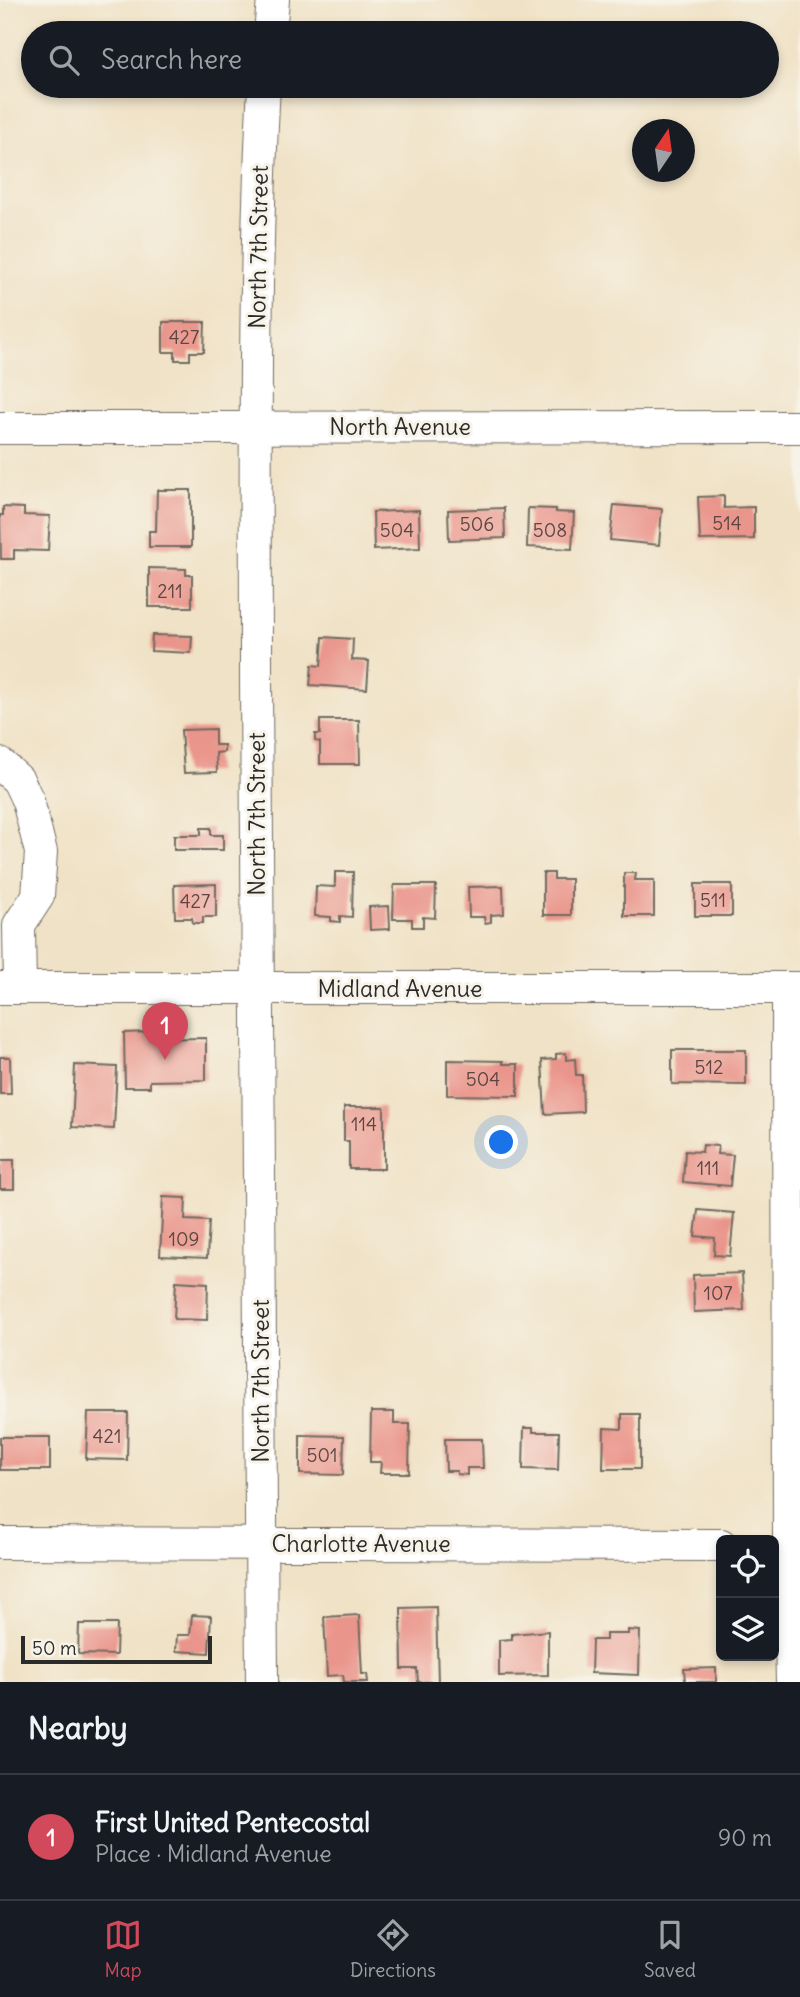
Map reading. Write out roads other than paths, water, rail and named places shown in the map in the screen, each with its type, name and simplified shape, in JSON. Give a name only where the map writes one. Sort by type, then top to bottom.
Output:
[{"type":"street","points":[[271,21],[273,0]]},
{"type":"street","name":"North 7th Street","points":[[262,1682],[256,427],[259,176],[263,98]]},
{"type":"street","name":"North Avenue","points":[[0,428],[800,427]]},
{"type":"street","points":[[0,764],[18,780],[28,801],[41,852],[38,896],[19,925],[10,988]]},
{"type":"street","name":"Midland Avenue","points":[[10,988],[794,988]]},
{"type":"street","points":[[792,1682],[788,1545],[794,988]]},
{"type":"street","name":"Charlotte Avenue","points":[[0,1543],[716,1545]]},
{"type":"place","name":"First United Pentecostal","points":[[165,1060]]}]
